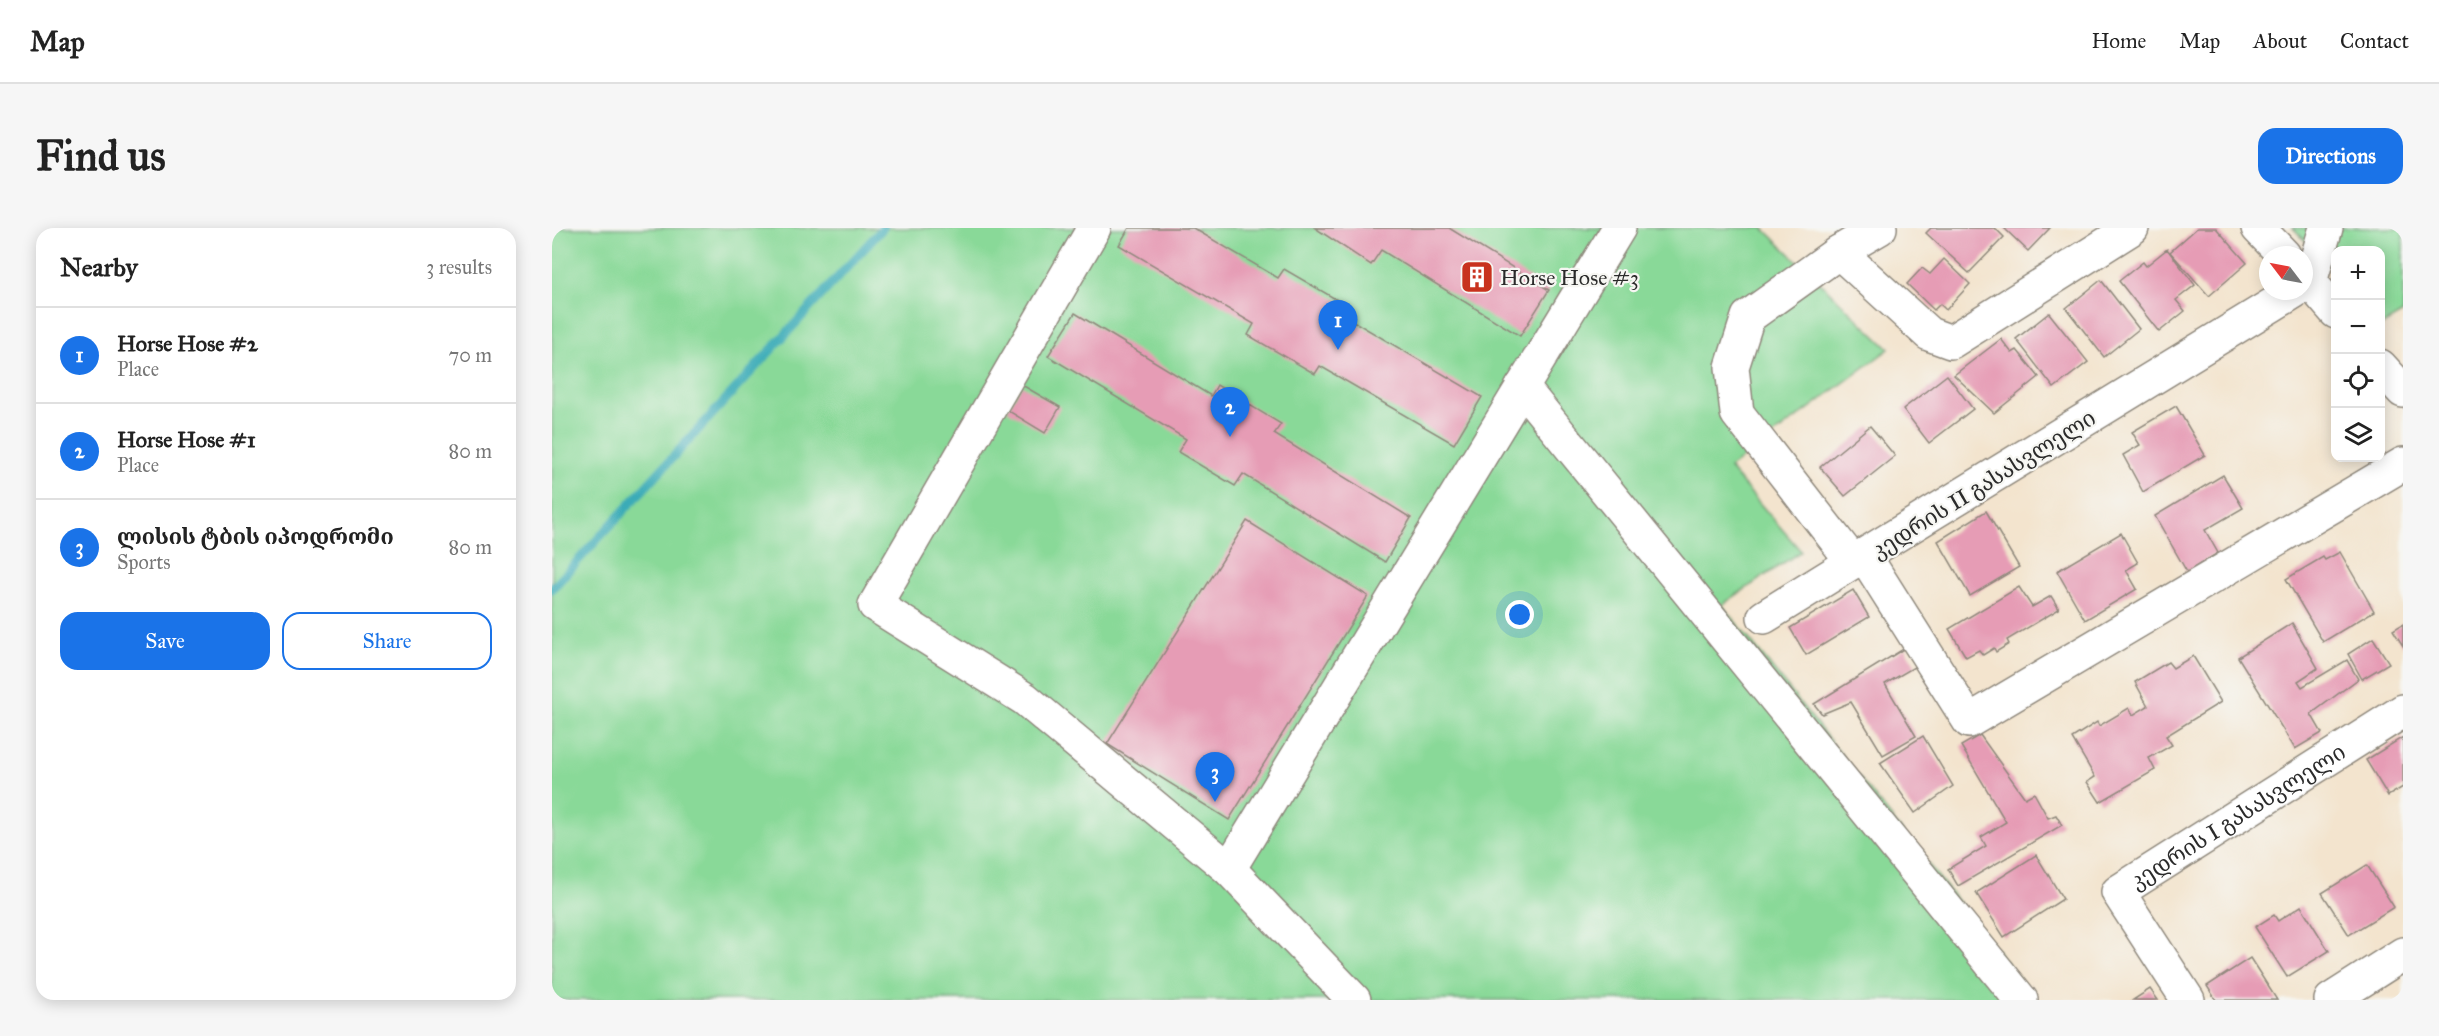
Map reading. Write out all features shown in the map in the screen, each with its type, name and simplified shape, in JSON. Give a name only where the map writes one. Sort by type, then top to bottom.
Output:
[{"type":"street","points":[[1094,228],[875,605],[1025,699],[1229,869],[1354,1000]]},
{"type":"street","points":[[1229,869],[1619,228]]},
{"type":"street","points":[[1764,616],[1858,559],[1737,413],[1732,367],[1748,317],[1839,252],[1880,228]]},
{"type":"street","points":[[1839,252],[1929,334],[1951,342],[2132,228]]},
{"type":"street","points":[[2258,228],[2275,246]]},
{"type":"street","points":[[2313,259],[2326,228]]},
{"type":"street","points":[[2313,292],[2331,308]]},
{"type":"street","name":"კედრის II გასასვლელი","points":[[2276,300],[1858,559],[1969,721],[2403,465]]},
{"type":"street","points":[[2385,371],[2403,391]]},
{"type":"street","points":[[1522,387],[2021,1000]]},
{"type":"street","name":"კედრის I გასასვლელი","points":[[2188,1000],[2118,892],[2403,711]]},
{"type":"street","points":[[2331,1000],[2403,954]]},
{"type":"green space","points":[[552,228],[1763,228],[1889,349],[1729,468],[1801,551],[1722,605],[2036,1000],[552,1000]]},
{"type":"green space","points":[[2293,228],[2403,228],[2403,313],[2385,324],[2385,246],[2331,246],[2331,268],[2313,249],[2313,246],[2310,246]]},
{"type":"building","points":[[1129,228],[1193,228],[1278,278],[1284,269],[1346,305],[1341,314],[1482,397],[1454,444],[1320,366],[1315,374],[1248,335],[1254,324],[1119,245]]},
{"type":"building","name":"Horse Hose #3","points":[[1315,228],[1449,228],[1549,290],[1520,336],[1381,250],[1371,265]]},
{"type":"building","points":[[1931,228],[1995,228],[2004,237],[1969,273],[1926,233]]},
{"type":"building","points":[[2004,228],[2050,228],[2028,251]]},
{"type":"building","points":[[2197,228],[2216,228],[2247,263],[2209,296],[2170,252]]},
{"type":"building","points":[[2167,249],[2195,285],[2176,300],[2185,311],[2159,332],[2119,281],[2143,262],[2146,266]]},
{"type":"building","points":[[1944,259],[1970,284],[1946,310],[1940,304],[1934,310],[1907,284],[1922,268],[1930,274]]},
{"type":"building","points":[[2101,280],[2139,329],[2104,357],[2066,308]]},
{"type":"building","points":[[1075,313],[1211,396],[1217,385],[1281,424],[1274,434],[1411,518],[1385,562],[1243,474],[1235,486],[1178,452],[1186,439],[1048,356]]},
{"type":"building","points":[[2049,313],[2088,362],[2054,388],[2016,339]]},
{"type":"building","points":[[2001,339],[2012,353],[2017,350],[2039,377],[1994,413],[1954,375]]},
{"type":"building","points":[[1947,375],[1973,409],[1929,443],[1903,409]]},
{"type":"building","points":[[1022,385],[1060,407],[1045,433],[1007,410]]},
{"type":"building","points":[[2176,406],[2205,455],[2143,492],[2123,455],[2140,445],[2132,432]]},
{"type":"building","points":[[1870,426],[1895,456],[1845,496],[1820,467]]},
{"type":"building","points":[[2223,475],[2243,508],[2205,530],[2218,553],[2187,572],[2155,516]]},
{"type":"building","points":[[1986,511],[2019,567],[1970,596],[1938,541]]},
{"type":"building","points":[[1247,521],[1368,596],[1229,820],[1107,744]]},
{"type":"building","points":[[2121,533],[2138,563],[2126,570],[2137,589],[2085,620],[2057,571]]},
{"type":"building","points":[[2340,552],[2374,611],[2323,642],[2286,579],[2323,557],[2325,560]]},
{"type":"building","points":[[2019,587],[2032,607],[2051,596],[2059,609],[2007,640],[2009,644],[1996,652],[1994,648],[1983,655],[1979,650],[1966,657],[1949,629]]},
{"type":"building","points":[[1853,590],[1869,617],[1806,655],[1790,628]]},
{"type":"building","points":[[2292,623],[2318,668],[2298,681],[2302,687],[2347,660],[2358,679],[2311,714],[2322,733],[2295,749],[2238,657]]},
{"type":"building","points":[[2403,624],[2403,646],[2393,630]]},
{"type":"building","points":[[2373,638],[2389,663],[2362,679],[2348,654]]},
{"type":"building","points":[[1905,648],[1916,666],[1885,684],[1916,736],[1883,755],[1851,702],[1822,714],[1814,704]]},
{"type":"building","points":[[2193,656],[2221,702],[2166,736],[2172,745],[2149,758],[2155,770],[2100,802],[2087,782],[2095,777],[2072,738],[2097,722],[2099,726],[2129,708],[2133,715],[2148,706],[2135,682],[2168,662],[2173,668]]},
{"type":"building","points":[[1980,735],[2025,798],[2034,793],[2048,818],[2056,815],[2062,825],[1958,886],[1948,869],[1986,846],[1981,837],[2006,822],[1961,746]]},
{"type":"building","points":[[1923,736],[1953,786],[1915,813],[1880,763]]},
{"type":"building","points":[[2403,737],[2403,787],[2388,796],[2366,760]]},
{"type":"building","points":[[2036,855],[2063,899],[2004,937],[1976,893]]},
{"type":"building","points":[[2367,865],[2394,907],[2349,935],[2322,893]]},
{"type":"building","points":[[2301,906],[2329,951],[2287,977],[2255,927],[2274,915],[2278,921]]},
{"type":"building","points":[[2250,958],[2277,1000],[2216,1000],[2207,986]]},
{"type":"building","points":[[2150,989],[2158,1000],[2133,1000]]},
{"type":"waterway","points":[[552,589],[883,228]]},
{"type":"place","name":"Horse Hose #3","points":[[1477,277]]},
{"type":"place","name":"Horse Hose #2","points":[[1338,350]]},
{"type":"place","name":"Horse Hose #1","points":[[1230,437]]},
{"type":"place","name":"ლისის ტბის იპოდრომი","points":[[1215,802]]}]
